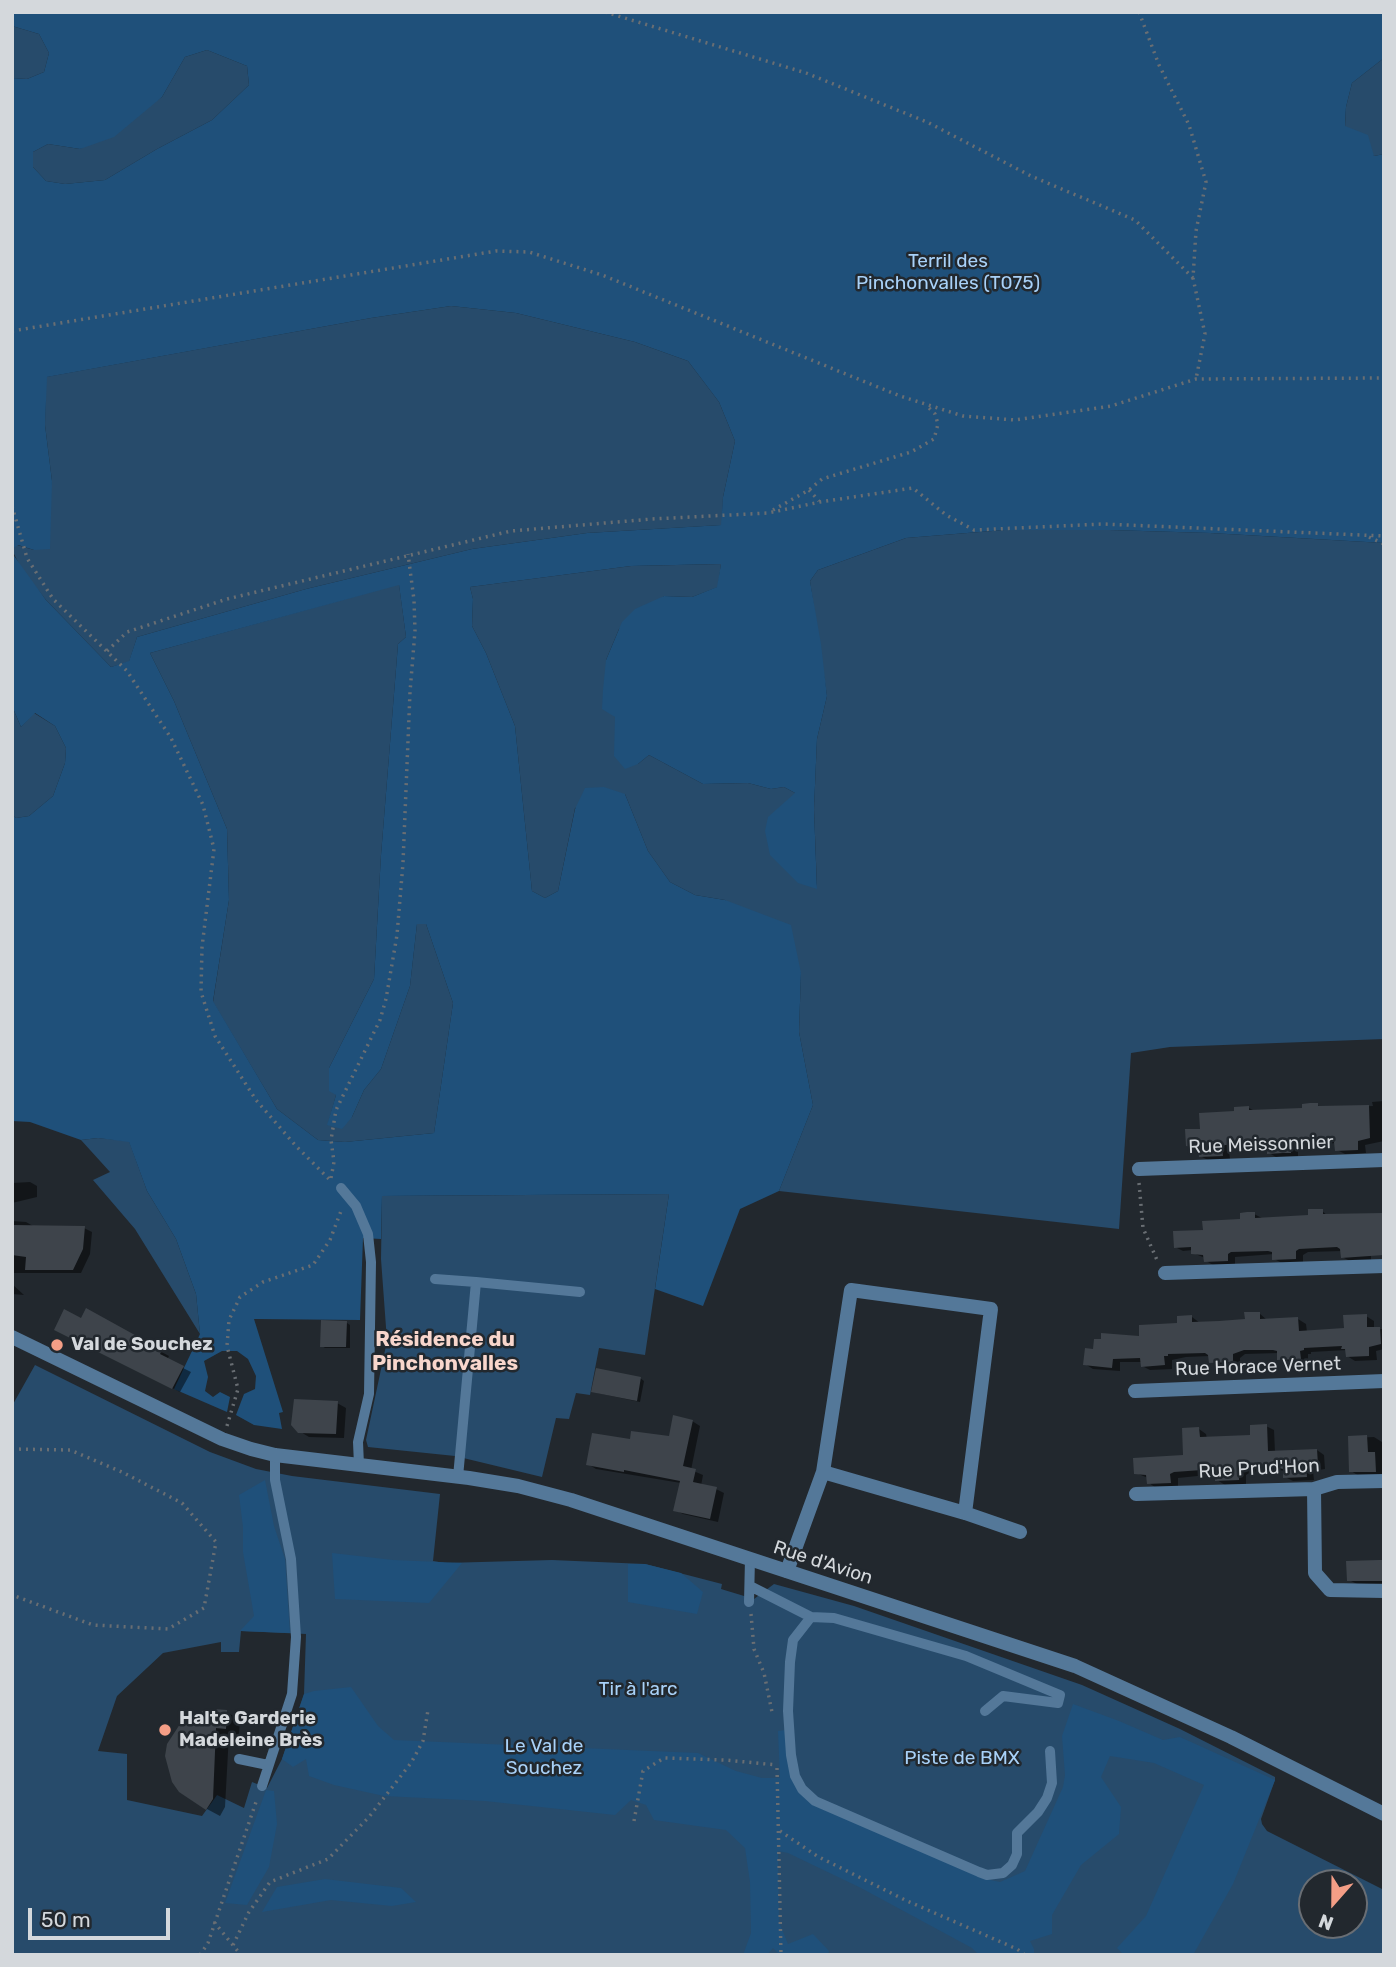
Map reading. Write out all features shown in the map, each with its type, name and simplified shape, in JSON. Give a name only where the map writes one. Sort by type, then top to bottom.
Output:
[{"type":"street","name":"Rue Meissonnier","points":[[1139,1169],[1384,1160]]},
{"type":"street","points":[[1165,1273],[1384,1266]]},
{"type":"street","points":[[787,1571],[823,1472],[851,1290],[991,1309],[965,1513]]},
{"type":"street","name":"Rue d'Avion","points":[[12,1337],[222,1439],[275,1455],[518,1486],[571,1500],[973,1630],[1075,1666],[1231,1737],[1384,1814]]},
{"type":"street","name":"Rue Horace Vernet","points":[[1135,1391],[1384,1381]]},
{"type":"street","points":[[823,1472],[965,1513],[1020,1532]]},
{"type":"street","name":"Rue Prud'Hon","points":[[1136,1494],[1314,1489],[1337,1482],[1384,1481]]},
{"type":"street","points":[[1314,1489],[1315,1573],[1330,1590],[1384,1591]]},
{"type":"lane","points":[[341,1188],[356,1206],[368,1234],[371,1262],[369,1394],[358,1442],[359,1465]]},
{"type":"lane","points":[[435,1279],[580,1293]]},
{"type":"lane","points":[[458,1477],[475,1282]]},
{"type":"lane","points":[[262,1786],[292,1694],[296,1637],[291,1559],[275,1480],[275,1455]]},
{"type":"lane","points":[[749,1602],[750,1559]]},
{"type":"lane","points":[[750,1586],[811,1617],[834,1618],[966,1656],[1060,1695],[1058,1703],[1003,1696],[985,1712]]},
{"type":"lane","points":[[811,1617],[793,1640],[788,1711],[795,1776],[802,1789],[815,1801],[979,1872],[987,1875],[1003,1872],[1012,1865],[1017,1854],[1017,1833],[1038,1812],[1047,1798],[1052,1783],[1050,1751]]},
{"type":"lane","points":[[239,1759],[268,1765]]},
{"type":"path","points":[[605,12],[806,73],[927,122],[1031,176],[1135,220],[1193,278]]},
{"type":"path","points":[[1139,12],[1159,65],[1189,125],[1206,182],[1196,231],[1193,278],[1205,334],[1196,379]]},
{"type":"path","points":[[12,331],[496,251],[529,253],[602,275],[785,350],[962,416],[1015,420],[1111,406],[1196,379],[1384,377]]},
{"type":"path","points":[[768,513],[809,490],[822,479],[911,452],[934,439],[938,424],[935,414],[925,404]]},
{"type":"path","points":[[107,651],[127,632],[228,599],[511,531],[652,519],[768,513],[913,488],[946,515],[974,530],[1103,524],[1384,536]]},
{"type":"path","points":[[809,490],[820,502]]},
{"type":"path","points":[[12,506],[27,558],[53,599],[127,671],[171,738],[203,805],[214,849],[202,947],[201,992],[215,1036],[256,1100],[296,1146],[341,1188],[342,1208],[330,1240],[313,1265],[263,1282],[240,1297],[229,1320],[227,1346],[238,1389],[222,1439]]},
{"type":"path","points":[[1318,534],[1363,534],[1384,544]]},
{"type":"path","points":[[330,1180],[334,1162],[332,1126],[336,1110],[380,1020],[397,935],[415,631],[408,554]]},
{"type":"path","points":[[1139,1169],[1143,1228],[1150,1249],[1165,1273]]},
{"type":"path","points":[[12,1449],[71,1450],[121,1472],[182,1503],[216,1542],[204,1608],[168,1629],[93,1625],[12,1595]]},
{"type":"path","points":[[749,1602],[754,1649],[764,1674],[773,1713]]},
{"type":"path","points":[[233,1945],[249,1912],[270,1882],[328,1859],[369,1817],[411,1763],[424,1741],[428,1710]]},
{"type":"path","points":[[777,1752],[781,1955]]},
{"type":"path","points":[[634,1821],[643,1771],[664,1758],[777,1765]]},
{"type":"path","points":[[200,1955],[208,1943],[262,1786]]},
{"type":"path","points":[[779,1830],[817,1856],[905,1900],[1017,1949],[1024,1955]]},
{"type":"path","points":[[214,1922],[241,1955]]},
{"type":"green space","name":"Terril des Pinchonvalles (T075)","points":[[12,12],[1384,12],[1384,58],[1352,83],[1345,126],[1368,135],[1374,156],[1384,154],[1384,543],[1210,533],[1004,530],[906,538],[818,570],[810,581],[827,696],[817,739],[814,809],[817,889],[798,883],[770,855],[765,831],[768,817],[795,793],[784,787],[771,789],[748,783],[703,784],[649,755],[638,764],[625,769],[614,756],[615,717],[602,709],[603,690],[606,660],[622,622],[635,609],[664,596],[692,597],[717,587],[721,564],[631,566],[470,587],[473,599],[472,626],[486,653],[515,726],[532,891],[545,898],[558,891],[575,809],[585,788],[604,787],[625,794],[648,851],[670,882],[695,895],[725,900],[791,925],[801,973],[799,1032],[813,1105],[779,1191],[740,1209],[703,1306],[655,1289],[669,1194],[382,1196],[381,1239],[363,1238],[360,1320],[254,1319],[283,1412],[279,1413],[282,1429],[254,1425],[236,1415],[244,1394],[255,1389],[256,1376],[248,1359],[237,1351],[222,1351],[204,1361],[208,1377],[205,1391],[213,1397],[220,1392],[230,1397],[227,1412],[174,1389],[200,1334],[196,1294],[176,1239],[147,1191],[129,1142],[98,1138],[81,1140],[30,1122],[12,1121],[12,815],[16,818],[29,816],[53,796],[65,763],[66,748],[55,726],[35,713],[21,727],[12,706],[12,553],[46,600],[111,667],[129,661],[137,637],[306,589],[472,549],[587,533],[721,525],[723,497],[735,441],[719,402],[688,361],[635,342],[516,313],[451,306],[371,318],[47,377],[45,425],[52,481],[50,549],[34,550],[18,545],[12,550],[12,78],[27,79],[44,72],[49,53],[39,34],[12,26]],"holes":[[[207,50],[247,66],[249,85],[212,120],[105,180],[65,184],[46,181],[33,167],[33,152],[48,144],[80,149],[114,137],[162,97],[185,57]],[[399,585],[406,637],[398,644],[374,979],[329,1068],[329,1091],[336,1095],[327,1125],[342,1129],[352,1117],[364,1090],[381,1069],[410,986],[417,924],[426,924],[453,1003],[434,1133],[345,1142],[318,1140],[277,1109],[213,1001],[229,900],[227,829],[174,701],[150,653]]]},
{"type":"green space","points":[[12,26],[39,34],[49,53],[44,72],[27,79],[12,78]]},
{"type":"green space","points":[[207,50],[247,66],[249,85],[212,120],[105,180],[65,184],[46,181],[33,167],[33,152],[48,144],[80,149],[162,97],[185,57]]},
{"type":"green space","points":[[1384,58],[1384,154],[1374,156],[1345,127],[1346,107],[1352,83]]},
{"type":"green space","points":[[451,306],[516,313],[635,342],[688,361],[719,402],[735,441],[723,497],[722,525],[587,533],[472,549],[306,589],[137,637],[129,662],[111,667],[46,600],[21,568],[12,550],[17,545],[34,550],[52,481],[45,425],[46,377]]},
{"type":"green space","points":[[1004,530],[1210,533],[1384,543],[1384,1039],[1170,1047],[1131,1053],[1119,1229],[779,1191],[813,1105],[799,1032],[801,973],[725,900],[695,895],[670,882],[648,851],[625,794],[575,808],[558,891],[545,898],[532,891],[515,726],[486,653],[472,626],[473,599],[470,587],[631,566],[721,564],[718,587],[692,597],[664,596],[619,629],[606,660],[615,717],[638,764],[649,755],[703,784],[748,783],[771,789],[784,787],[795,793],[817,888],[814,809],[817,739],[827,696],[810,581],[818,570],[906,538]]},
{"type":"green space","points":[[399,584],[406,637],[398,644],[374,979],[329,1068],[336,1095],[328,1124],[352,1117],[364,1090],[381,1069],[410,986],[417,924],[426,924],[453,1003],[434,1133],[345,1142],[318,1140],[277,1109],[213,1002],[229,900],[227,829],[174,701],[150,653]]},
{"type":"green space","points":[[12,706],[21,727],[34,713],[55,726],[66,748],[65,763],[53,796],[29,816],[16,818],[12,815]]},
{"type":"green space","points":[[98,1138],[129,1141],[147,1191],[176,1239],[196,1294],[200,1334],[135,1229],[93,1180],[110,1172],[81,1140]]},
{"type":"green space","points":[[669,1194],[645,1355],[599,1348],[590,1395],[576,1393],[569,1419],[556,1418],[542,1477],[455,1456],[368,1447],[366,1440],[387,1341],[381,1259],[382,1196]]},
{"type":"green space","name":"Le Val de Souchez","points":[[35,1365],[210,1452],[256,1469],[440,1494],[433,1561],[445,1563],[552,1560],[645,1564],[722,1584],[721,1589],[754,1599],[774,1584],[854,1606],[1082,1685],[1180,1729],[1275,1777],[1261,1819],[1267,1831],[1342,1869],[1298,1869],[1298,1939],[1368,1939],[1368,1882],[1384,1890],[1384,1955],[12,1955],[12,1406]],"holes":[[[241,1631],[306,1634],[304,1694],[282,1759],[267,1788],[252,1782],[244,1808],[217,1795],[202,1816],[127,1800],[127,1754],[98,1751],[117,1696],[163,1653],[221,1642],[221,1652],[239,1652]]]},
{"type":"green space","points":[[265,1480],[274,1526],[285,1559],[290,1633],[240,1631],[254,1616],[243,1552],[239,1495]]},
{"type":"green space","points":[[332,1553],[393,1560],[462,1563],[429,1603],[335,1599]]},
{"type":"green space","points":[[628,1564],[645,1564],[681,1573],[703,1592],[697,1614],[628,1602]]},
{"type":"green space","points":[[351,1687],[378,1726],[394,1740],[698,1753],[736,1771],[762,1778],[780,1778],[778,1731],[785,1730],[801,1793],[985,1879],[1000,1882],[1025,1871],[1063,1787],[1065,1775],[1062,1736],[1073,1704],[1163,1740],[1180,1737],[1275,1780],[1233,1884],[1193,1955],[1124,1955],[1117,1948],[1146,1916],[1204,1785],[1154,1763],[1110,1756],[1101,1777],[1121,1807],[1119,1834],[1081,1865],[1052,1915],[1052,1934],[1030,1941],[1034,1955],[979,1955],[972,1948],[861,1888],[788,1853],[778,1851],[779,1922],[788,1944],[813,1934],[829,1951],[828,1955],[780,1955],[773,1948],[767,1955],[743,1955],[751,1933],[750,1882],[745,1848],[726,1830],[654,1820],[646,1805],[631,1800],[615,1815],[485,1801],[384,1796],[334,1785],[309,1776],[306,1759],[293,1767],[282,1759],[304,1694]]},
{"type":"green space","points":[[266,1790],[274,1791],[277,1824],[269,1867],[247,1905],[225,1903]]},
{"type":"green space","points":[[325,1879],[401,1888],[416,1902],[392,1906],[331,1900],[262,1912],[277,1887]]},
{"type":"building","points":[[1318,1103],[1318,1106],[1369,1105],[1370,1138],[1358,1141],[1358,1150],[1335,1151],[1334,1142],[1331,1140],[1294,1142],[1291,1144],[1291,1153],[1267,1154],[1267,1145],[1263,1144],[1225,1145],[1222,1147],[1223,1156],[1199,1157],[1198,1148],[1186,1146],[1185,1129],[1200,1129],[1199,1113],[1234,1111],[1234,1107],[1249,1106],[1249,1110],[1302,1108],[1302,1104]]},
{"type":"building","points":[[1308,1209],[1323,1209],[1323,1214],[1384,1213],[1384,1255],[1341,1258],[1340,1249],[1337,1247],[1299,1249],[1296,1251],[1296,1259],[1272,1260],[1272,1252],[1268,1251],[1231,1252],[1228,1254],[1228,1261],[1204,1262],[1203,1255],[1191,1254],[1191,1247],[1174,1248],[1173,1231],[1203,1230],[1202,1221],[1240,1219],[1240,1213],[1247,1212],[1255,1212],[1255,1218],[1308,1215]]},
{"type":"building","points":[[12,1225],[85,1226],[83,1249],[73,1270],[25,1270],[26,1257],[12,1255]]},
{"type":"building","points":[[86,1308],[162,1350],[160,1354],[184,1366],[172,1389],[54,1330],[64,1309],[81,1318]]},
{"type":"building","points":[[1244,1312],[1260,1312],[1260,1319],[1298,1317],[1299,1331],[1344,1328],[1343,1315],[1367,1314],[1367,1327],[1380,1327],[1381,1344],[1369,1347],[1369,1356],[1346,1357],[1342,1346],[1304,1348],[1300,1351],[1301,1359],[1277,1360],[1277,1351],[1244,1350],[1233,1354],[1233,1362],[1209,1363],[1205,1353],[1168,1354],[1164,1356],[1165,1365],[1141,1367],[1140,1358],[1113,1359],[1112,1368],[1083,1365],[1085,1348],[1093,1349],[1094,1339],[1101,1339],[1101,1333],[1139,1336],[1139,1325],[1177,1323],[1177,1316],[1192,1315],[1192,1322],[1219,1321],[1245,1319]]},
{"type":"building","points":[[321,1320],[347,1321],[346,1347],[320,1347]]},
{"type":"building","points":[[596,1368],[641,1377],[637,1401],[591,1392]]},
{"type":"building","points":[[294,1399],[338,1401],[336,1434],[298,1433],[291,1425]]},
{"type":"building","points":[[673,1415],[693,1420],[683,1466],[696,1469],[693,1482],[717,1487],[710,1519],[673,1511],[680,1481],[586,1465],[592,1433],[630,1439],[631,1431],[669,1436]]},
{"type":"building","points":[[1267,1424],[1268,1451],[1317,1449],[1318,1465],[1306,1467],[1307,1477],[1283,1478],[1283,1469],[1270,1466],[1242,1469],[1239,1471],[1239,1480],[1215,1481],[1215,1472],[1202,1470],[1174,1472],[1170,1474],[1171,1483],[1147,1484],[1146,1475],[1134,1474],[1133,1458],[1183,1455],[1182,1428],[1199,1427],[1200,1437],[1250,1435],[1250,1425]]},
{"type":"building","points":[[1367,1435],[1368,1452],[1375,1452],[1376,1472],[1349,1472],[1348,1436]]},
{"type":"building","points":[[1384,1560],[1384,1581],[1347,1581],[1346,1561]]},
{"type":"building","points":[[214,1709],[227,1710],[226,1729],[216,1728],[213,1799],[206,1810],[179,1792],[172,1782],[165,1756],[167,1744],[182,1721]]},
{"type":"place","name":"Val de Souchez","points":[[57,1345]]},
{"type":"place","name":"Halte Garderie Madeleine Brès","points":[[165,1730]]},
{"type":"district","name":"Résidence du Pinchonvalles","points":[[445,1352]]},
{"type":"park label","name":"Tir à l'arc","points":[[638,1690]]},
{"type":"park label","name":"Piste de BMX","points":[[962,1759]]}]
